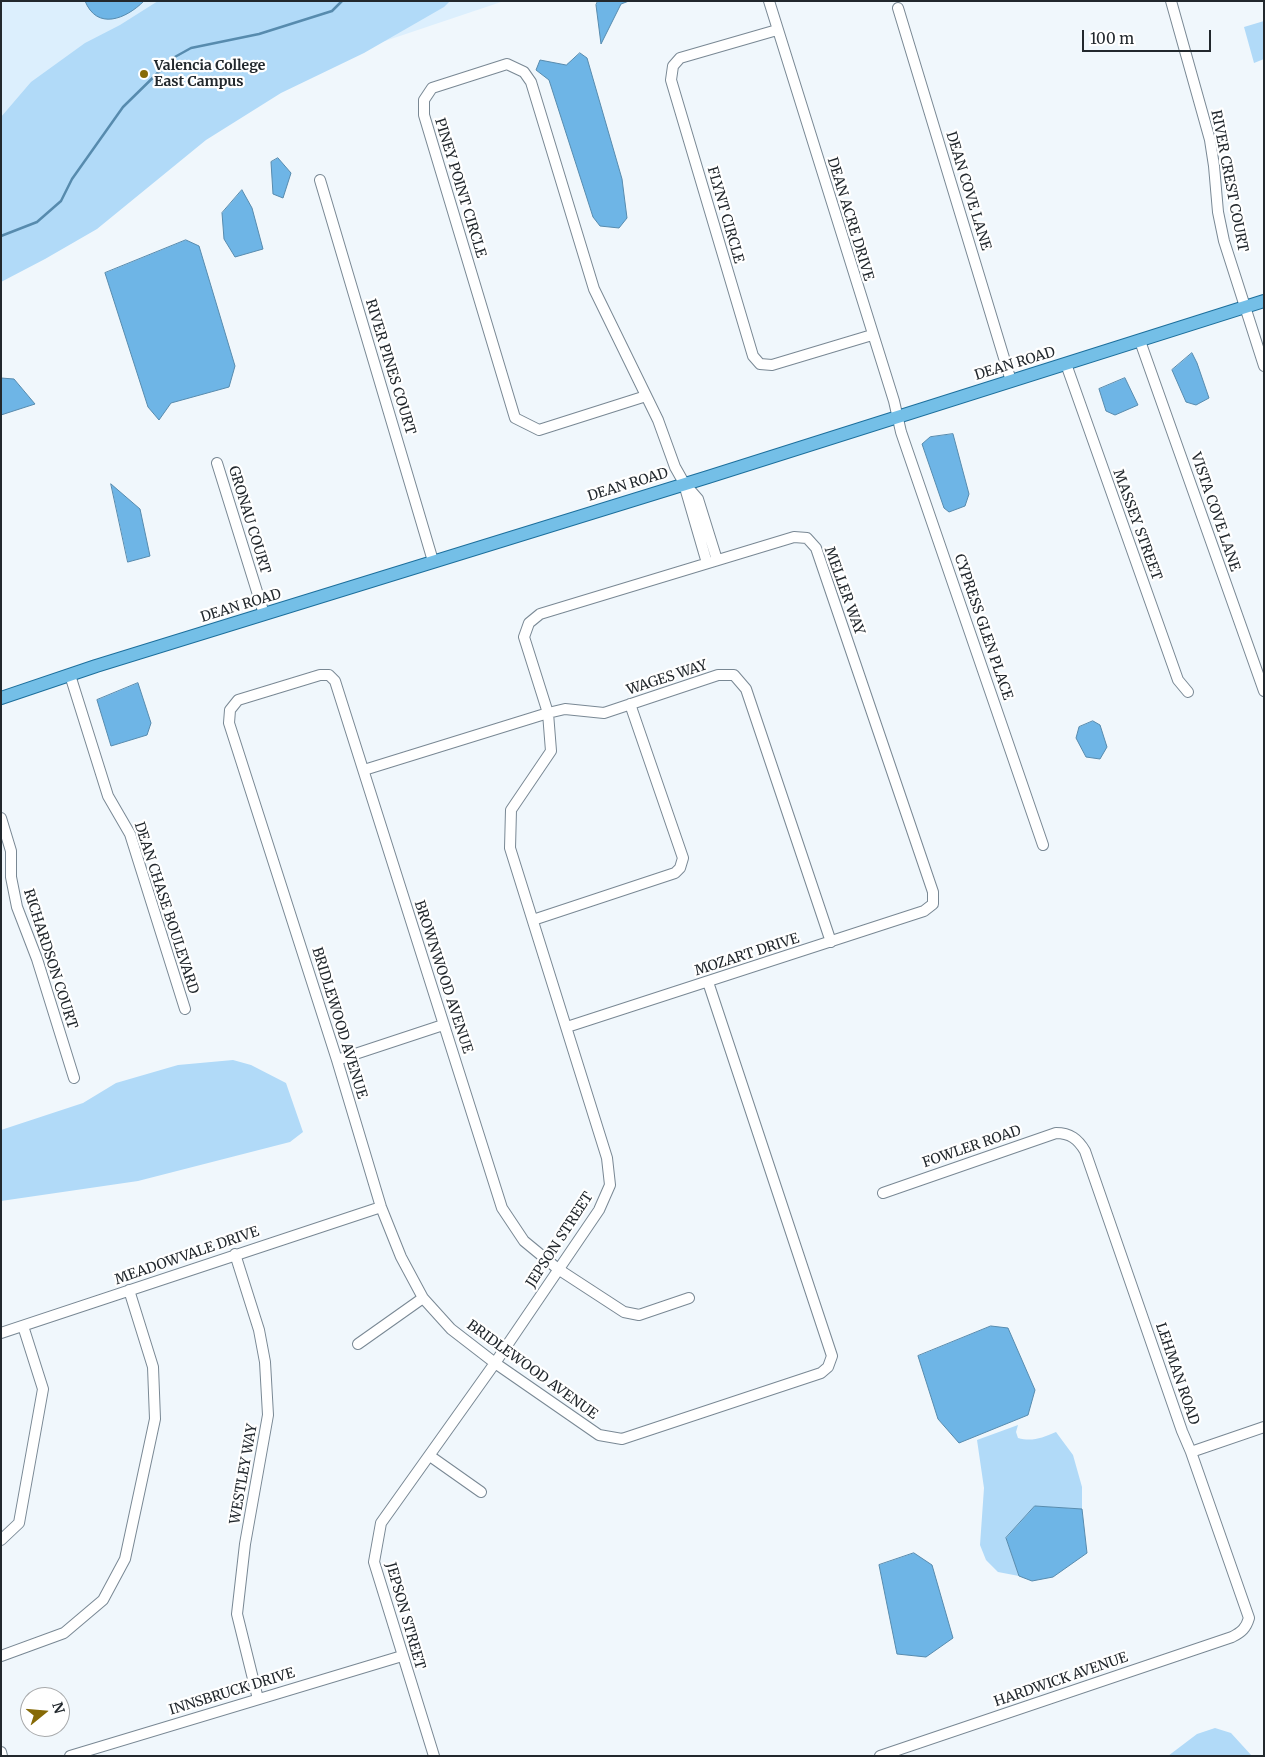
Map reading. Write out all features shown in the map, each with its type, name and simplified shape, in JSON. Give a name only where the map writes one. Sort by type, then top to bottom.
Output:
[{"type":"main road","name":"DEAN ROAD","points":[[1,698],[1264,301]]},
{"type":"street","name":"DEAN ACRE DRIVE","points":[[770,1],[777,30],[897,416]]},
{"type":"street","name":"RIVER CREST COURT","points":[[1171,1],[1210,140],[1218,212],[1224,240],[1244,308],[1264,366]]},
{"type":"street","name":"DEAN COVE LANE","points":[[898,8],[1011,381]]},
{"type":"street","name":"FLYNT CIRCLE","points":[[777,30],[680,58],[673,66],[671,80],[753,356],[760,364],[772,365],[872,334]]},
{"type":"street","name":"PINEY POINT CIRCLE","points":[[646,396],[539,430],[514,418],[424,115],[424,100],[432,88],[506,64],[524,72],[531,82],[594,289],[646,396],[662,429],[674,467],[684,484],[698,499],[712,561]]},
{"type":"street","name":"RIVER PINES COURT","points":[[320,180],[433,561]]},
{"type":"street","name":"VISTA COVE LANE","points":[[1140,341],[1264,691]]},
{"type":"street","name":"MASSEY STREET","points":[[1066,364],[1178,680],[1188,692]]},
{"type":"street","name":"CYPRESS GLEN PLACE","points":[[897,416],[1043,846]]},
{"type":"street","name":"GRONAU COURT","points":[[217,463],[264,614]]},
{"type":"street","name":"MELLER WAY","points":[[530,623],[540,614],[712,561],[794,537],[806,538],[816,548],[933,892],[933,904]]},
{"type":"street","name":"JEPSON STREET","points":[[434,1756],[374,1562],[381,1523],[495,1363],[599,1210],[610,1186],[607,1158],[510,848],[511,810],[551,751],[548,713],[524,637],[530,623]]},
{"type":"street","name":"BRIDLEWOOD AVENUE","points":[[329,675],[320,674],[238,700],[230,710],[229,723],[337,1060],[381,1207],[401,1257],[423,1298],[451,1329],[495,1363],[599,1435],[622,1439],[821,1373],[828,1367],[832,1356],[708,982]]},
{"type":"street","name":"DEAN CHASE BOULEVARD","points":[[70,675],[108,796],[130,834],[185,1009]]},
{"type":"street","name":"BROWNWOOD AVENUE","points":[[329,675],[335,682],[364,770],[502,1208],[524,1241],[558,1269],[624,1312],[639,1315],[689,1298]]},
{"type":"street","name":"WAGES WAY","points":[[364,770],[548,713],[565,709],[604,713],[718,676],[734,675],[746,690],[831,942]]},
{"type":"street","points":[[533,920],[675,874],[680,868],[683,858],[630,704]]},
{"type":"street","name":"RICHARDSON COURT","points":[[1,818],[11,851],[11,877],[16,907],[37,959],[74,1078]]},
{"type":"street","name":"MOZART DRIVE","points":[[567,1027],[924,911],[933,904]]},
{"type":"street","points":[[337,1060],[443,1025]]},
{"type":"street","name":"FOWLER ROAD","points":[[883,1193],[1046,1136],[1056,1133],[1071,1136]]},
{"type":"street","name":"LEHMAN ROAD","points":[[1071,1136],[1080,1143],[1085,1151],[1182,1431],[1247,1608],[1249,1618],[1247,1626]]},
{"type":"street","name":"MEADOWVALE DRIVE","points":[[1,1332],[381,1207]]},
{"type":"street","name":"WESTLEY WAY","points":[[235,1254],[259,1330],[265,1362],[268,1415],[245,1544],[237,1614],[258,1699]]},
{"type":"street","points":[[1,1656],[64,1633],[103,1600],[125,1559],[155,1419],[153,1367],[129,1290]]},
{"type":"street","points":[[358,1344],[423,1298]]},
{"type":"street","points":[[1,1540],[19,1523],[43,1389],[22,1326]]},
{"type":"street","points":[[1191,1452],[1264,1427]]},
{"type":"street","points":[[430,1456],[481,1492]]},
{"type":"street","name":"HARDWICK AVENUE","points":[[880,1756],[1232,1637],[1247,1626]]},
{"type":"street","name":"INNSBRUCK DRIVE","points":[[70,1756],[402,1656]]},
{"type":"shaded area","name":"Valencia College East Campus","points":[[1,1],[504,1],[1,170]]},
{"type":"shaded area","points":[[85,1],[144,1],[121,17],[104,19],[90,10]]},
{"type":"shaded area","name":"Valencia College East Campus","points":[[158,1],[450,1],[444,7],[364,53],[281,93],[206,140],[97,229],[1,282],[1,117],[31,82],[85,43],[120,25]]},
{"type":"shaded area","points":[[598,1],[629,1],[621,4],[601,44],[596,5]]},
{"type":"shaded area","points":[[1264,21],[1264,59],[1254,63],[1244,27]]},
{"type":"shaded area","points":[[580,53],[587,58],[622,179],[627,218],[619,228],[600,226],[593,217],[549,80],[536,70],[540,60],[566,65]]},
{"type":"shaded area","points":[[278,158],[291,173],[283,198],[273,194],[271,162]]},
{"type":"shaded area","points":[[242,190],[252,208],[263,249],[235,257],[224,239],[222,213]]},
{"type":"shaded area","points":[[186,240],[199,246],[235,366],[229,387],[171,403],[159,420],[148,407],[105,273]]},
{"type":"shaded area","points":[[1192,353],[1209,398],[1196,405],[1186,402],[1172,370]]},
{"type":"shaded area","points":[[1,378],[14,379],[35,404],[1,415]]},
{"type":"shaded area","points":[[1125,378],[1138,405],[1115,415],[1106,411],[1099,389]]},
{"type":"shaded area","points":[[953,434],[969,494],[965,506],[949,512],[944,508],[922,444],[930,437]]},
{"type":"shaded area","points":[[111,484],[140,509],[150,556],[128,562]]},
{"type":"shaded area","points":[[138,683],[151,723],[147,735],[111,746],[97,700]]},
{"type":"shaded area","points":[[1093,721],[1100,725],[1107,747],[1100,759],[1086,757],[1076,738],[1079,727]]},
{"type":"shaded area","points":[[233,1060],[251,1065],[286,1083],[303,1132],[290,1142],[138,1181],[1,1201],[1,1130],[83,1103],[116,1083],[178,1065]]},
{"type":"shaded area","points":[[991,1326],[1008,1328],[1035,1390],[1028,1415],[959,1443],[938,1419],[918,1356]]},
{"type":"shaded area","points":[[1018,1425],[1016,1432],[1018,1438],[1028,1440],[1037,1439],[1056,1432],[1073,1455],[1082,1487],[1082,1509],[1035,1506],[1006,1538],[1019,1576],[998,1572],[986,1560],[980,1545],[984,1488],[977,1440]]},
{"type":"shaded area","points":[[1035,1506],[1082,1509],[1087,1553],[1053,1577],[1032,1581],[1019,1576],[1006,1538]]},
{"type":"shaded area","points":[[914,1553],[932,1565],[953,1638],[926,1657],[897,1654],[879,1565]]},
{"type":"shaded area","points":[[1215,1728],[1231,1733],[1252,1756],[1168,1756],[1197,1734]]},
{"type":"waterway","points":[[1,236],[37,222],[61,201],[72,179],[123,107],[173,58],[191,48],[259,34],[332,11],[342,1]]},
{"type":"place","name":"Valencia College East Campus","points":[[144,74]]}]
